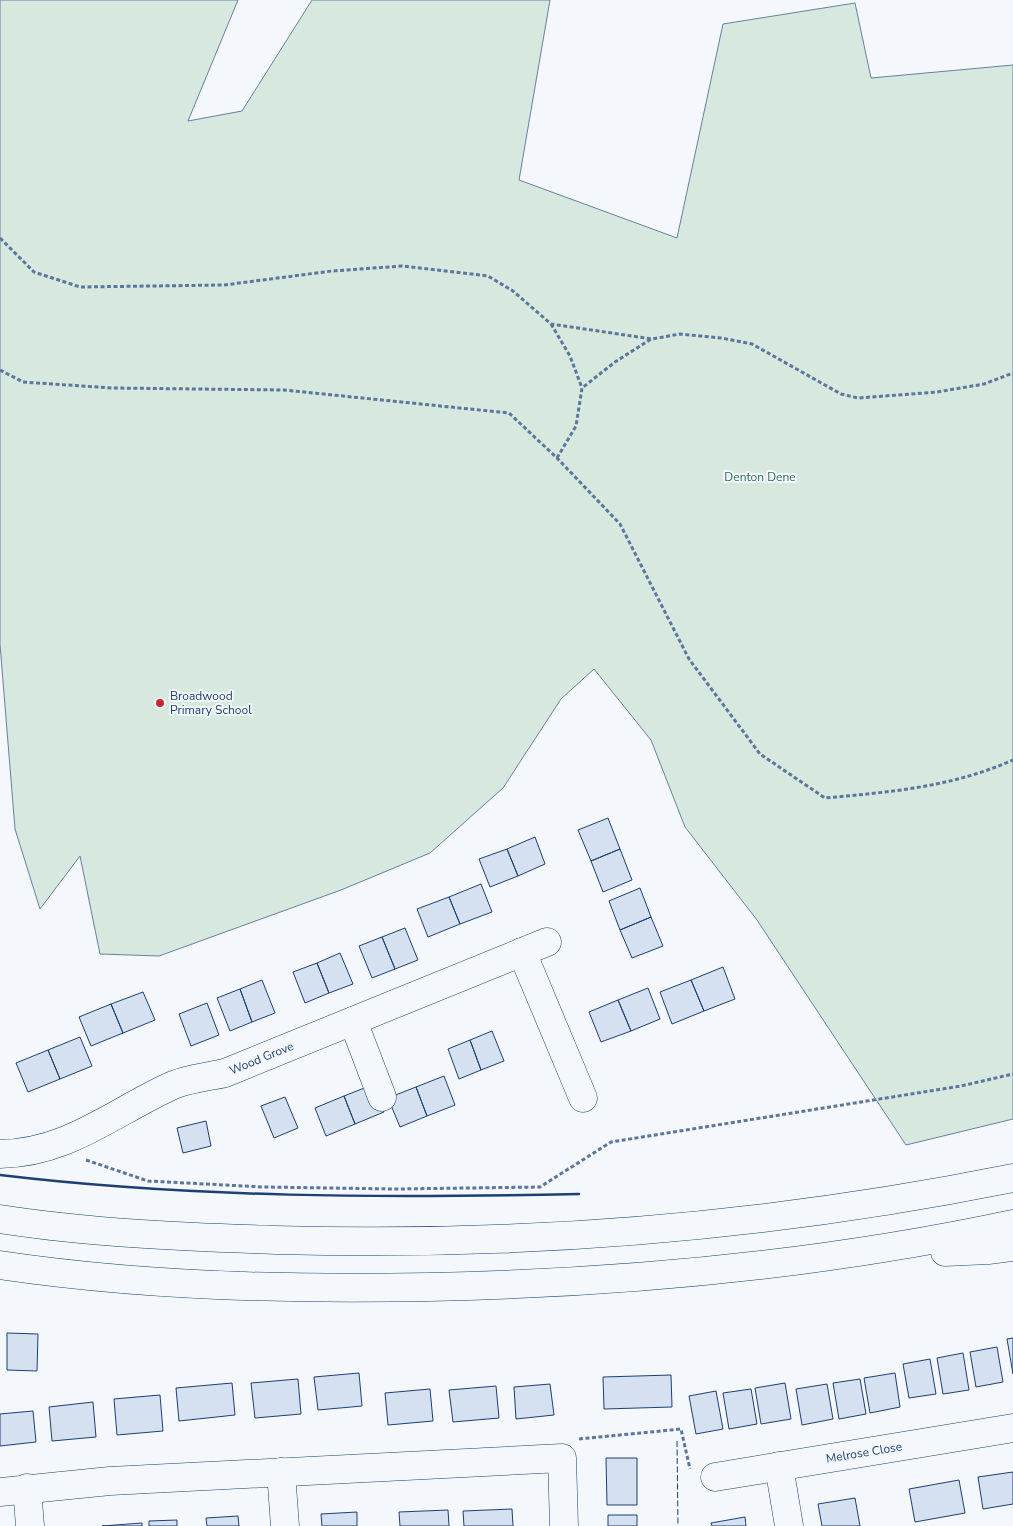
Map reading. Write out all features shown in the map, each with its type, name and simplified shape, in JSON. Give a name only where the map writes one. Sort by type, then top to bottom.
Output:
[{"type":"main road","name":"Wood Grove","points":[[0,1154],[46,1148],[80,1136],[171,1086],[224,1073],[547,942]]},
{"type":"main road","points":[[522,952],[583,1098]]},
{"type":"main road","points":[[353,1021],[382,1097]]},
{"type":"main road","points":[[0,1219],[37,1225],[202,1237],[341,1242],[528,1239],[672,1229],[820,1212],[1013,1178]]},
{"type":"main road","points":[[0,1265],[200,1284],[340,1288],[525,1285],[678,1274],[828,1257],[1013,1224]]},
{"type":"main road","points":[[828,1257],[988,1250],[1013,1247]]},
{"type":"main road","name":"Melrose Close","points":[[715,1477],[1013,1428]]},
{"type":"main road","points":[[0,1492],[110,1481],[562,1458],[564,1526]]},
{"type":"main road","points":[[779,1466],[790,1526]]},
{"type":"main road","points":[[281,1472],[285,1526]]},
{"type":"main road","points":[[27,1488],[30,1526]]},
{"type":"path","points":[[0,238],[34,272],[80,287],[224,285],[332,271],[402,266],[488,276],[513,291],[551,324],[570,356],[582,388],[576,426],[557,458]]},
{"type":"path","points":[[551,324],[652,339],[680,334],[721,338],[752,344],[841,394],[858,398],[937,392],[984,384],[1013,373]]},
{"type":"path","points":[[582,388],[615,362],[652,339]]},
{"type":"path","points":[[0,370],[23,382],[112,388],[284,390],[508,413],[557,458],[620,524],[689,659],[760,754],[825,798],[916,789],[986,772],[1013,760]]},
{"type":"path","points":[[82,1158],[148,1181],[262,1187],[396,1189],[540,1187],[611,1142],[961,1086],[1013,1074]]},
{"type":"path","points":[[562,1458],[578,1439],[682,1429],[692,1482],[715,1477]]},
{"type":"green space","name":"Denton Dene","points":[[0,0],[238,0],[188,121],[242,111],[312,0],[550,0],[519,180],[677,238],[723,24],[855,3],[871,78],[1013,65],[1013,1119],[906,1145],[757,920],[685,827],[651,740],[594,669],[561,699],[503,788],[430,853],[341,890],[159,956],[100,954],[80,856],[40,909],[15,829],[0,644]]},
{"type":"building","points":[[608,818],[620,849],[591,861],[578,830]]},
{"type":"building","points":[[535,837],[545,864],[518,876],[507,849]]},
{"type":"building","points":[[507,849],[518,876],[490,887],[479,859]]},
{"type":"building","points":[[620,849],[632,880],[603,892],[591,861]]},
{"type":"building","points":[[481,884],[492,912],[460,924],[449,897]]},
{"type":"building","points":[[640,888],[651,917],[620,930],[609,901]]},
{"type":"building","points":[[449,897],[460,924],[428,937],[417,909]]},
{"type":"building","points":[[651,917],[663,946],[632,958],[620,930]]},
{"type":"building","points":[[405,928],[418,960],[395,969],[382,937]]},
{"type":"building","points":[[382,937],[395,969],[372,978],[359,946]]},
{"type":"building","points":[[340,953],[353,984],[329,993],[317,963]]},
{"type":"building","points":[[317,963],[329,993],[305,1003],[293,972]]},
{"type":"building","points":[[723,967],[735,999],[704,1011],[691,980]]},
{"type":"building","points":[[262,980],[275,1013],[252,1022],[240,989]]},
{"type":"building","points":[[691,980],[704,1011],[672,1024],[660,992]]},
{"type":"building","points":[[648,988],[660,1019],[631,1031],[618,1000]]},
{"type":"building","points":[[240,989],[252,1022],[230,1031],[217,998]]},
{"type":"building","points":[[143,992],[155,1020],[123,1033],[111,1004]]},
{"type":"building","points":[[618,1000],[631,1031],[601,1042],[589,1012]]},
{"type":"building","points":[[207,1003],[219,1035],[191,1046],[179,1014]]},
{"type":"building","points":[[111,1004],[123,1033],[91,1046],[79,1017]]},
{"type":"building","points":[[492,1031],[504,1061],[481,1070],[470,1040]]},
{"type":"building","points":[[80,1037],[92,1066],[60,1079],[48,1050]]},
{"type":"building","points":[[470,1040],[481,1070],[459,1079],[448,1049]]},
{"type":"building","points":[[48,1050],[60,1079],[28,1092],[16,1063]]},
{"type":"building","points":[[444,1076],[455,1105],[427,1116],[416,1087]]},
{"type":"building","points":[[372,1085],[384,1112],[355,1124],[344,1096]]},
{"type":"building","points":[[416,1087],[427,1116],[400,1127],[388,1098]]},
{"type":"building","points":[[344,1096],[355,1124],[326,1136],[315,1108]]},
{"type":"building","points":[[285,1097],[298,1128],[274,1138],[261,1106]]},
{"type":"building","points":[[206,1121],[211,1146],[183,1153],[177,1128]]},
{"type":"building","points":[[7,1333],[38,1334],[37,1371],[7,1370]]},
{"type":"building","points":[[1013,1338],[1013,1374],[1007,1339]]},
{"type":"building","points":[[997,1347],[1003,1382],[976,1387],[970,1352]]},
{"type":"building","points":[[963,1353],[969,1390],[943,1394],[937,1358]]},
{"type":"building","points":[[930,1359],[936,1394],[909,1398],[903,1364]]},
{"type":"building","points":[[359,1373],[362,1406],[318,1410],[314,1377]]},
{"type":"building","points":[[895,1373],[900,1407],[870,1413],[864,1378]]},
{"type":"building","points":[[671,1375],[672,1407],[604,1409],[603,1377]]},
{"type":"building","points":[[298,1379],[301,1414],[255,1418],[251,1383]]},
{"type":"building","points":[[860,1379],[866,1414],[839,1419],[833,1383]]},
{"type":"building","points":[[232,1383],[235,1415],[179,1421],[176,1388]]},
{"type":"building","points":[[785,1383],[791,1419],[761,1424],[755,1388]]},
{"type":"building","points":[[550,1384],[554,1415],[516,1419],[514,1387]]},
{"type":"building","points":[[827,1384],[833,1419],[802,1425],[796,1389]]},
{"type":"building","points":[[496,1386],[499,1418],[453,1422],[449,1390]]},
{"type":"building","points":[[430,1389],[433,1421],[388,1425],[385,1393]]},
{"type":"building","points":[[751,1389],[757,1424],[729,1429],[723,1393]]},
{"type":"building","points":[[716,1391],[723,1429],[696,1434],[689,1396]]},
{"type":"building","points":[[160,1395],[163,1431],[117,1435],[114,1399]]},
{"type":"building","points":[[93,1402],[96,1437],[52,1441],[49,1407]]},
{"type":"building","points":[[33,1411],[36,1442],[0,1446],[0,1414]]},
{"type":"building","points":[[606,1458],[637,1458],[637,1505],[607,1505]]},
{"type":"building","points":[[1013,1472],[1013,1504],[983,1509],[978,1477]]},
{"type":"building","points":[[959,1480],[965,1513],[915,1522],[909,1489]]},
{"type":"building","points":[[855,1498],[860,1526],[822,1526],[818,1504]]},
{"type":"building","points":[[512,1509],[513,1526],[464,1526],[463,1511]]},
{"type":"building","points":[[448,1510],[449,1526],[400,1526],[399,1512]]},
{"type":"building","points":[[357,1512],[357,1526],[322,1526],[321,1514]]},
{"type":"building","points":[[608,1515],[637,1515],[637,1526],[608,1526]]},
{"type":"building","points":[[238,1516],[239,1526],[207,1526],[206,1518]]},
{"type":"building","points":[[745,1517],[746,1526],[712,1526],[711,1523]]},
{"type":"building","points":[[177,1520],[177,1526],[149,1526],[149,1521]]},
{"type":"building","points":[[142,1523],[142,1526],[102,1526]]},
{"type":"fence","points":[[677,1441],[678,1526]]},
{"type":"wall","points":[[0,1175],[144,1188],[289,1195],[579,1194]]},
{"type":"place","name":"Broadwood Primary School","points":[[160,703]]}]
